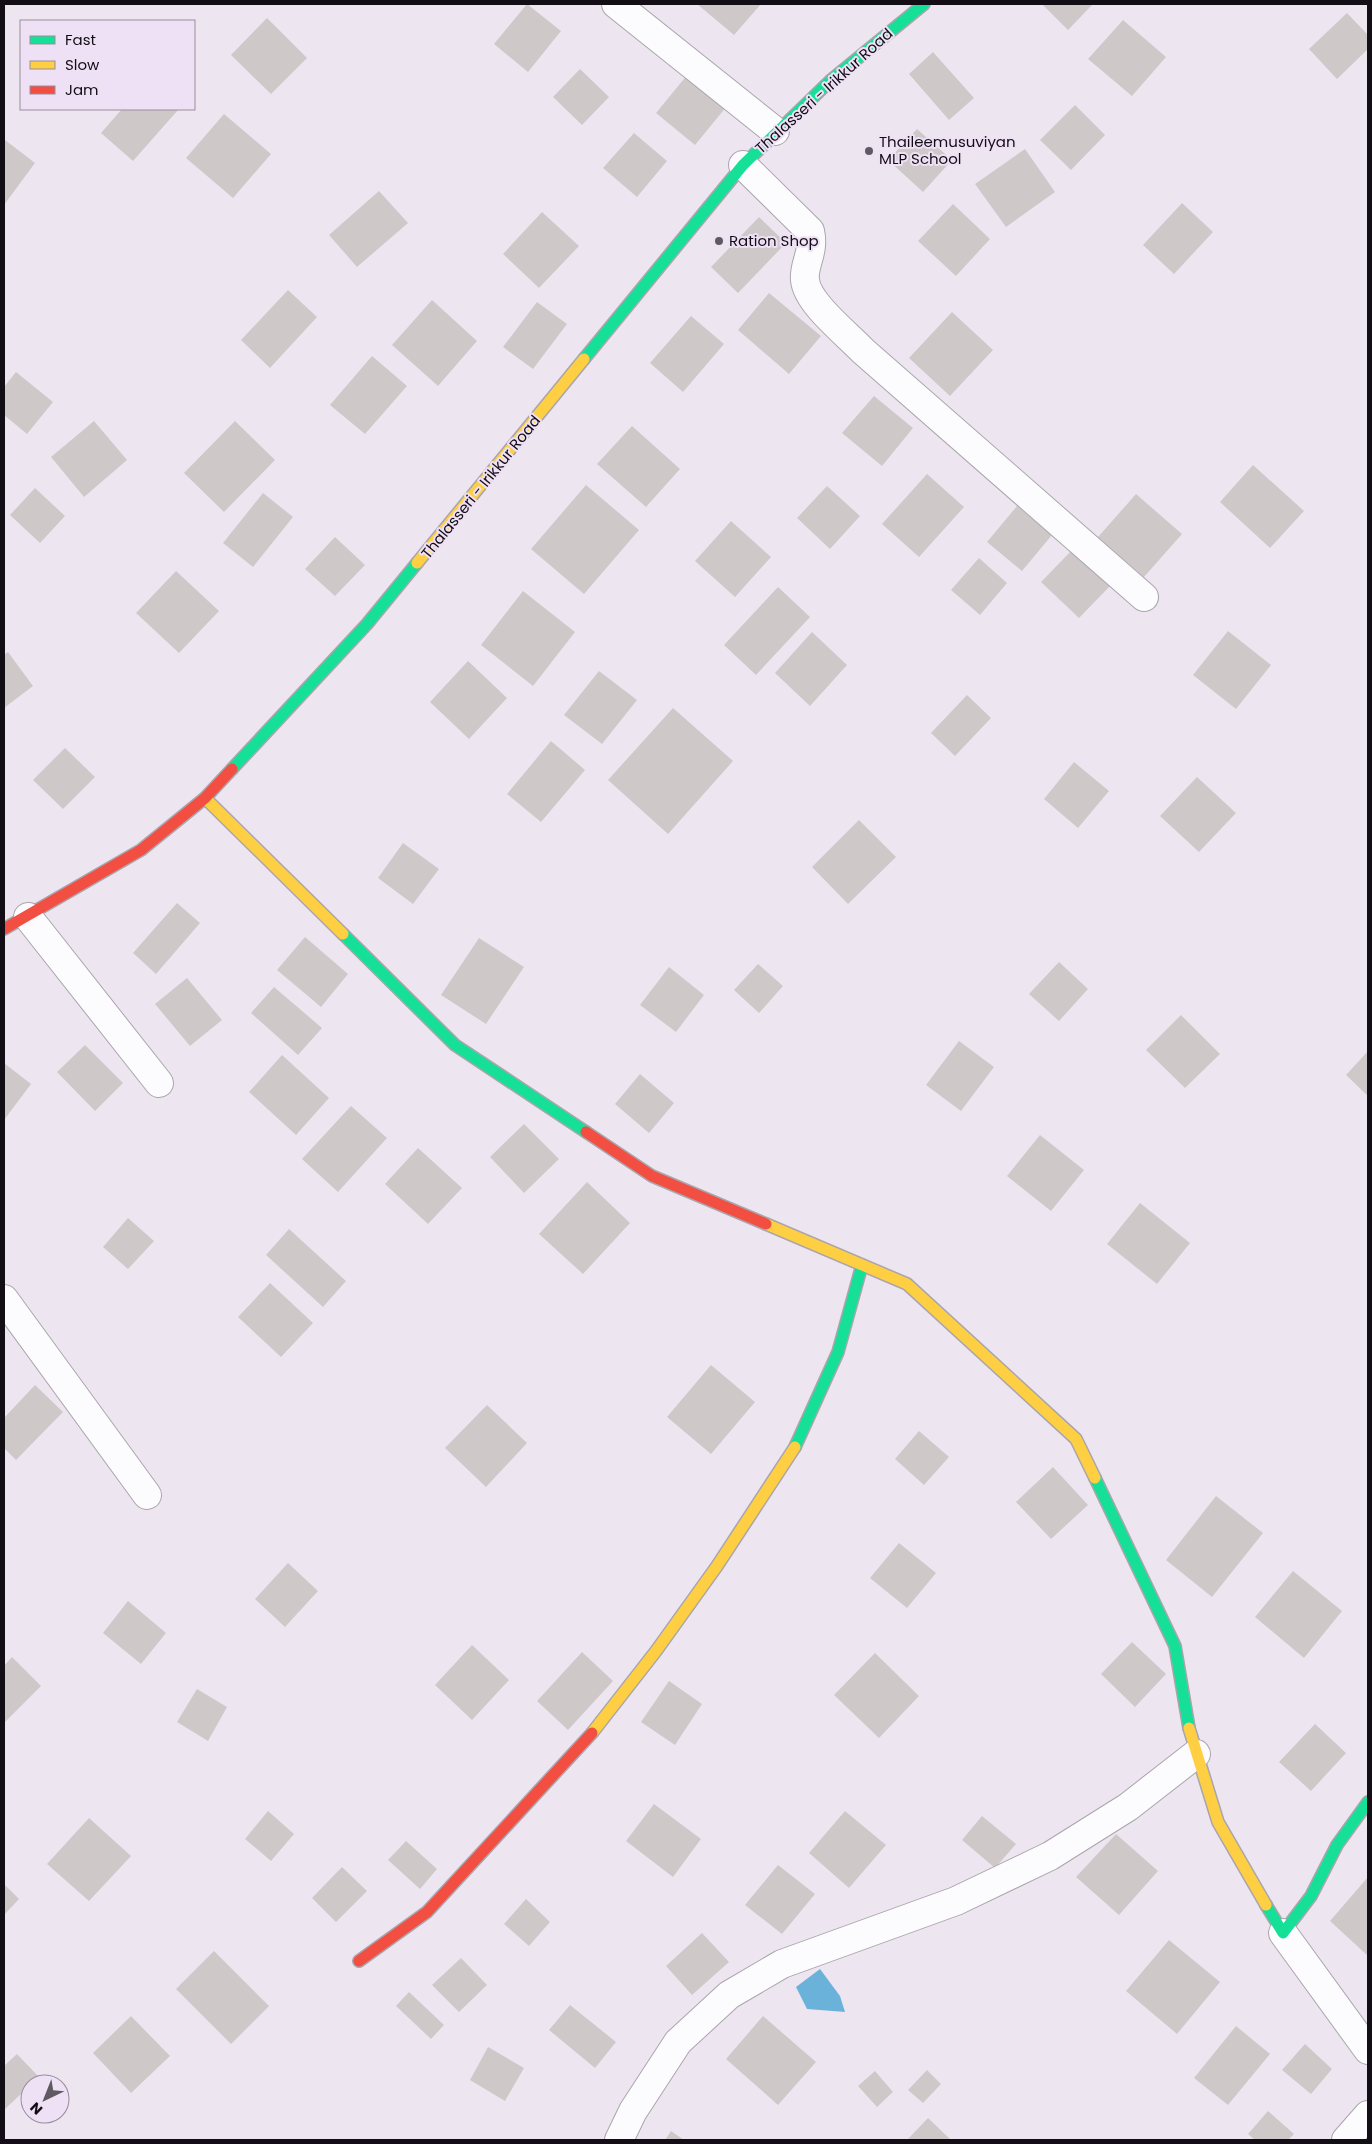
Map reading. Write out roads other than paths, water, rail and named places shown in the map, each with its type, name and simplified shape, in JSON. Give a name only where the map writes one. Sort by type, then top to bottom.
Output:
[{"type":"street","points":[[616,4],[775,131]]},
{"type":"street","name":"Thalasseri - Irikkur Road","points":[[4,929],[28,917],[141,850],[205,798],[295,704],[367,624],[743,165],[775,131],[867,48],[924,4]]},
{"type":"street","points":[[743,165],[810,231],[813,242],[804,278],[808,292],[820,308],[863,351],[1144,597]]},
{"type":"street","points":[[205,798],[455,1046],[652,1176],[907,1284],[1076,1439],[1175,1646],[1191,1740],[1218,1822],[1283,1933],[1368,2050]]},
{"type":"street","points":[[28,917],[159,1084]]},
{"type":"street","points":[[359,1961],[427,1912],[602,1722],[656,1651],[717,1566],[793,1452],[838,1352],[862,1265]]},
{"type":"street","points":[[4,1298],[147,1495]]},
{"type":"street","points":[[620,2140],[633,2111],[678,2042],[729,1995],[782,1964],[956,1901],[1050,1856],[1128,1807],[1196,1754]]},
{"type":"street","points":[[1283,1933],[1311,1896],[1336,1845],[1368,1802]]},
{"type":"street","points":[[1346,2140],[1368,2115]]},
{"type":"water","points":[[820,1969],[840,1996],[845,2012],[807,2009],[796,1987]]},
{"type":"place","name":"Thaileemusuviyan MLP School","points":[[869,151]]},
{"type":"place","name":"Ration Shop","points":[[719,241]]}]
